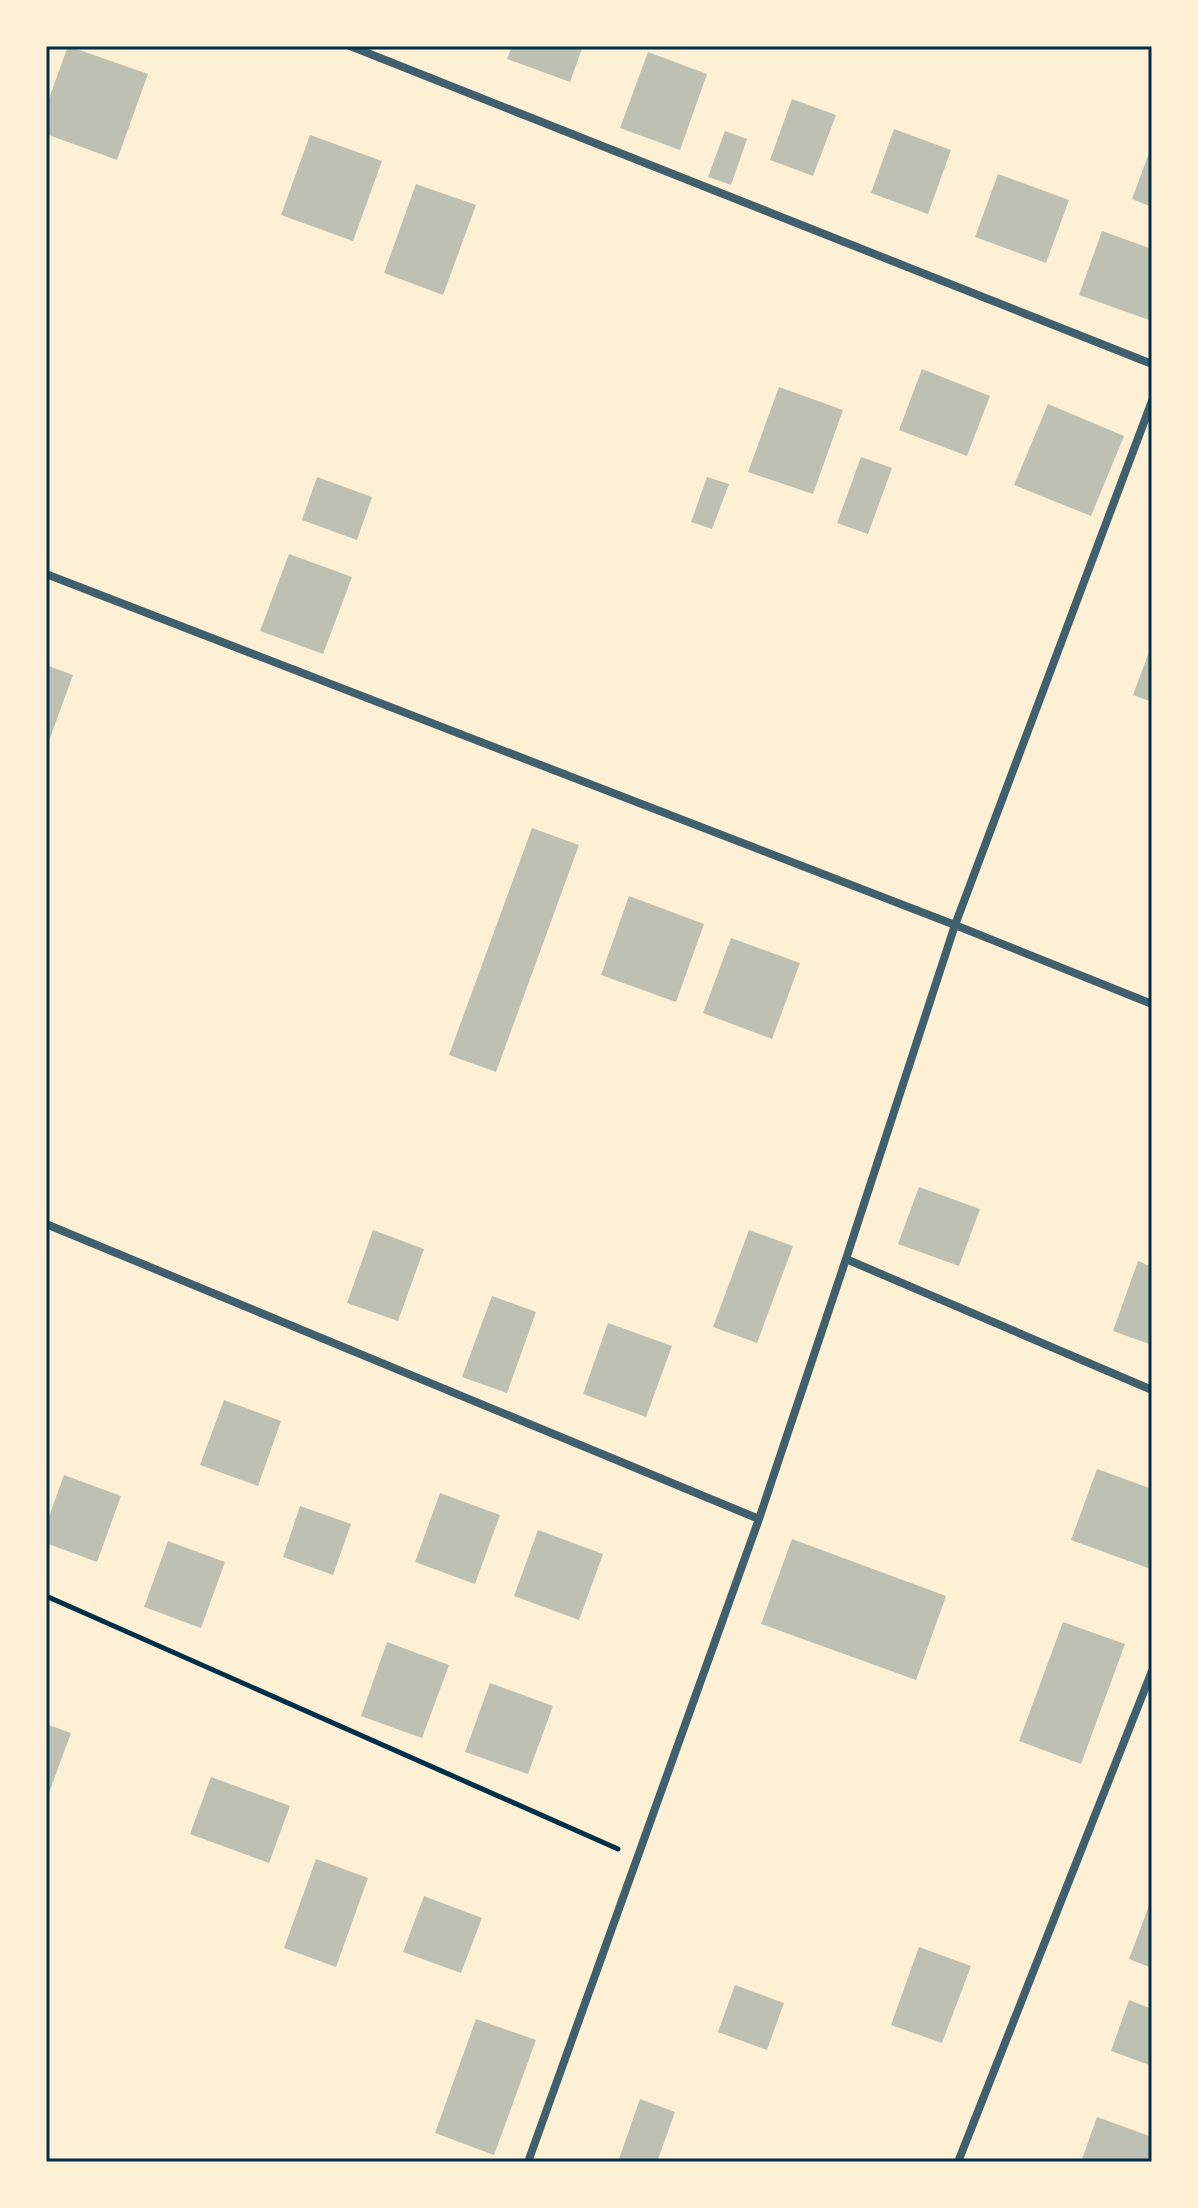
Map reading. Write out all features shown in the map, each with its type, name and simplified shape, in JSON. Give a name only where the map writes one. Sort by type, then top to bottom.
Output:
[{"type":"street","points":[[350,46],[1152,364]]},
{"type":"street","points":[[528,2162],[759,1519],[955,925],[1152,401]]},
{"type":"street","points":[[46,574],[1152,1004]]},
{"type":"street","points":[[46,1224],[759,1519]]},
{"type":"street","points":[[846,1259],[1152,1390]]},
{"type":"street","points":[[958,2162],[1152,1671]]},
{"type":"path","points":[[46,1596],[637,1857]]},
{"type":"building","points":[[68,46],[148,74],[117,160],[46,134],[46,107]]},
{"type":"building","points":[[512,46],[583,46],[570,82],[507,59]]},
{"type":"building","points":[[648,52],[707,74],[680,150],[620,128]]},
{"type":"building","points":[[792,99],[836,115],[813,176],[770,160]]},
{"type":"building","points":[[894,129],[951,150],[928,214],[871,193]]},
{"type":"building","points":[[725,131],[747,139],[731,185],[708,177]]},
{"type":"building","points":[[310,135],[382,161],[353,241],[281,215]]},
{"type":"building","points":[[1152,145],[1152,207],[1132,199]]},
{"type":"building","points":[[998,174],[1069,200],[1046,263],[975,237]]},
{"type":"building","points":[[416,184],[476,205],[443,295],[384,273]]},
{"type":"building","points":[[1102,231],[1152,249],[1152,321],[1079,295]]},
{"type":"building","points":[[922,369],[990,396],[967,456],[899,430]]},
{"type":"building","points":[[779,387],[843,410],[813,494],[748,472]]},
{"type":"building","points":[[1048,404],[1124,436],[1091,516],[1014,485]]},
{"type":"building","points":[[861,457],[892,468],[868,534],[837,523]]},
{"type":"building","points":[[317,477],[372,497],[357,540],[302,520]]},
{"type":"building","points":[[707,477],[729,484],[712,529],[691,522]]},
{"type":"building","points":[[289,554],[352,577],[323,654],[260,631]]},
{"type":"building","points":[[1152,644],[1152,702],[1133,695]]},
{"type":"building","points":[[46,665],[73,675],[46,749]]},
{"type":"building","points":[[532,828],[579,845],[496,1072],[449,1055]]},
{"type":"building","points":[[629,896],[704,924],[676,1002],[601,975]]},
{"type":"building","points":[[731,938],[800,963],[772,1039],[703,1013]]},
{"type":"building","points":[[919,1187],[980,1209],[959,1266],[898,1244]]},
{"type":"building","points":[[373,1230],[424,1249],[398,1321],[347,1303]]},
{"type":"building","points":[[749,1230],[793,1246],[757,1343],[713,1327]]},
{"type":"building","points":[[1138,1261],[1152,1267],[1152,1345],[1113,1331]]},
{"type":"building","points":[[492,1296],[536,1312],[507,1393],[462,1377]]},
{"type":"building","points":[[608,1323],[672,1346],[646,1417],[583,1394]]},
{"type":"building","points":[[224,1400],[281,1421],[258,1486],[200,1465]]},
{"type":"building","points":[[1097,1469],[1152,1489],[1152,1556],[1148,1568],[1071,1540]]},
{"type":"building","points":[[64,1475],[121,1496],[97,1562],[46,1543],[46,1525]]},
{"type":"building","points":[[440,1493],[500,1515],[475,1584],[415,1562]]},
{"type":"building","points":[[300,1506],[351,1524],[333,1575],[283,1557]]},
{"type":"building","points":[[538,1530],[603,1554],[579,1620],[514,1596]]},
{"type":"building","points":[[792,1539],[946,1596],[916,1680],[761,1624]]},
{"type":"building","points":[[168,1541],[225,1562],[201,1628],[144,1607]]},
{"type":"building","points":[[1063,1622],[1125,1644],[1081,1764],[1019,1741]]},
{"type":"building","points":[[387,1642],[449,1665],[422,1738],[361,1716]]},
{"type":"building","points":[[490,1683],[553,1706],[528,1774],[465,1752]]},
{"type":"building","points":[[46,1724],[71,1733],[46,1801]]},
{"type":"building","points":[[211,1777],[290,1806],[269,1863],[190,1834]]},
{"type":"building","points":[[316,1859],[368,1878],[336,1967],[284,1948]]},
{"type":"building","points":[[424,1896],[482,1918],[461,1973],[403,1952]]},
{"type":"building","points":[[1152,1898],[1152,1968],[1129,1959]]},
{"type":"building","points":[[919,1947],[971,1966],[942,2043],[891,2025]]},
{"type":"building","points":[[735,1985],[784,2003],[767,2050],[718,2032]]},
{"type":"building","points":[[1129,2000],[1152,2009],[1152,2066],[1111,2051]]},
{"type":"building","points":[[476,2019],[536,2040],[494,2155],[435,2133]]},
{"type":"building","points":[[640,2099],[675,2112],[657,2162],[618,2162]]},
{"type":"building","points":[[1097,2117],[1152,2137],[1152,2162],[1081,2162]]}]
